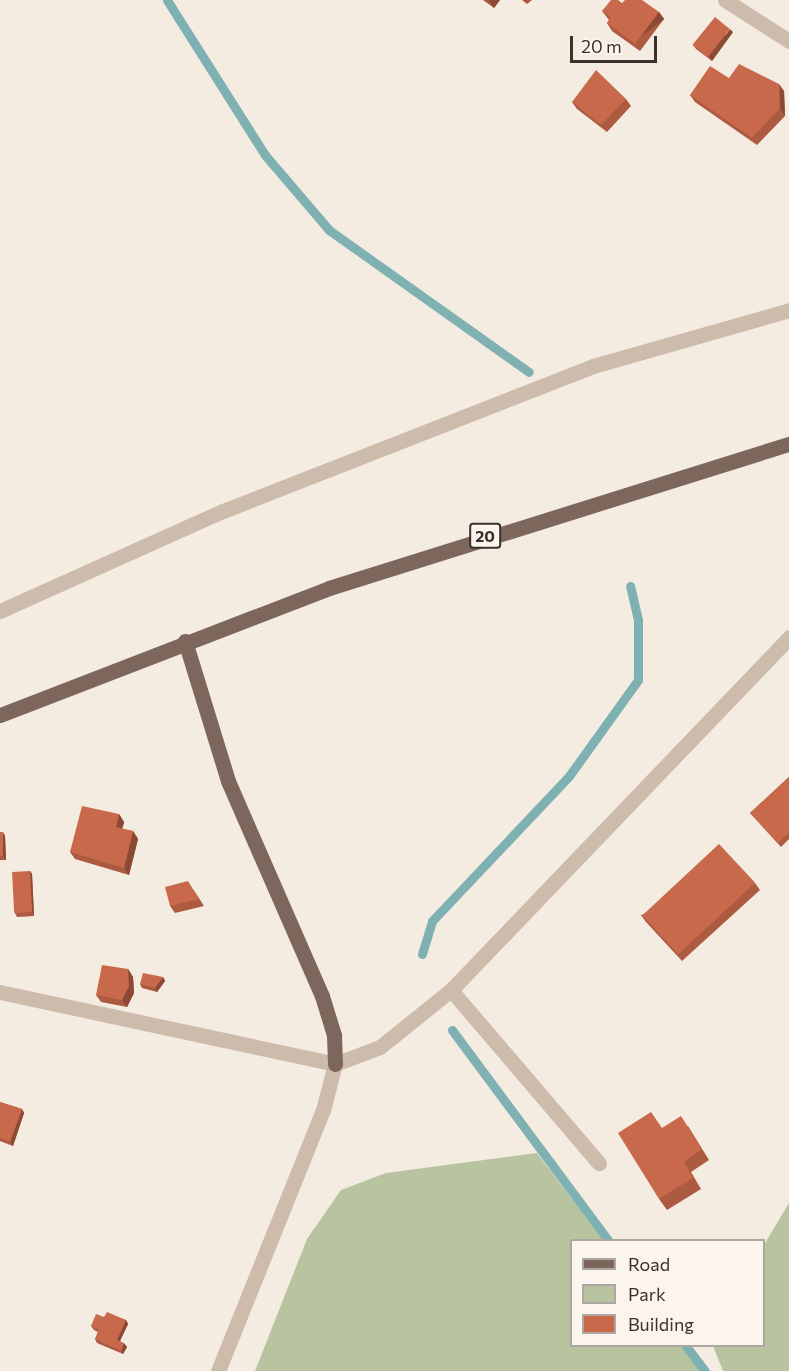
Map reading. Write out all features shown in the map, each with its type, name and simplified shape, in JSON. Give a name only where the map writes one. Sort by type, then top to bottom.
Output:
[{"type":"main road","name":"20","points":[[0,715],[185,641],[490,534],[789,444]]},
{"type":"main road","points":[[185,641],[228,781],[322,996],[334,1035],[335,1064]]},
{"type":"street","points":[[725,0],[789,40]]},
{"type":"street","points":[[0,611],[223,511],[593,366],[789,310]]},
{"type":"street","points":[[0,992],[335,1064],[380,1047],[451,990],[789,637]]},
{"type":"street","points":[[451,990],[599,1163]]},
{"type":"street","points":[[218,1371],[323,1110],[335,1064]]},
{"type":"green space","points":[[537,1153],[602,1239],[570,1239],[570,1347],[683,1347],[702,1371],[255,1371],[307,1239],[341,1190],[386,1173]]},
{"type":"green space","points":[[789,1203],[789,1371],[723,1371],[713,1347],[765,1347],[765,1243]]},
{"type":"building","points":[[611,0],[618,0],[622,3],[625,0],[642,0],[659,12],[635,44],[607,23],[611,17],[602,11]]},
{"type":"building","points":[[715,17],[730,29],[707,57],[692,45]]},
{"type":"building","points":[[739,64],[779,84],[780,108],[752,138],[690,95],[710,66],[729,78]]},
{"type":"building","points":[[596,70],[626,99],[601,125],[572,102]]},
{"type":"building","points":[[789,777],[789,833],[778,843],[750,813]]},
{"type":"building","points":[[82,806],[119,814],[116,827],[133,831],[124,868],[70,852]]},
{"type":"building","points":[[0,832],[3,832],[3,856],[0,856]]},
{"type":"building","points":[[719,844],[755,883],[678,954],[642,916]]},
{"type":"building","points":[[30,871],[32,912],[14,913],[12,872]]},
{"type":"building","points":[[188,881],[199,899],[170,906],[165,887]]},
{"type":"building","points":[[102,965],[128,969],[129,986],[122,1000],[96,995]]},
{"type":"building","points":[[143,973],[163,977],[155,988],[140,984]]},
{"type":"building","points":[[0,1102],[22,1109],[10,1142],[0,1138]]},
{"type":"building","points":[[651,1112],[662,1128],[681,1116],[702,1149],[684,1162],[693,1178],[659,1199],[618,1133]]},
{"type":"building","points":[[107,1312],[126,1320],[117,1340],[124,1343],[121,1351],[95,1339],[99,1330],[91,1326],[96,1314],[104,1317]]},
{"type":"waterway","points":[[167,0],[265,155],[329,230],[529,372]]},
{"type":"waterway","points":[[422,954],[432,921],[569,776],[638,680],[638,620],[630,586]]},
{"type":"waterway","points":[[452,1030],[607,1239]]},
{"type":"waterway","points":[[687,1347],[705,1371]]}]
